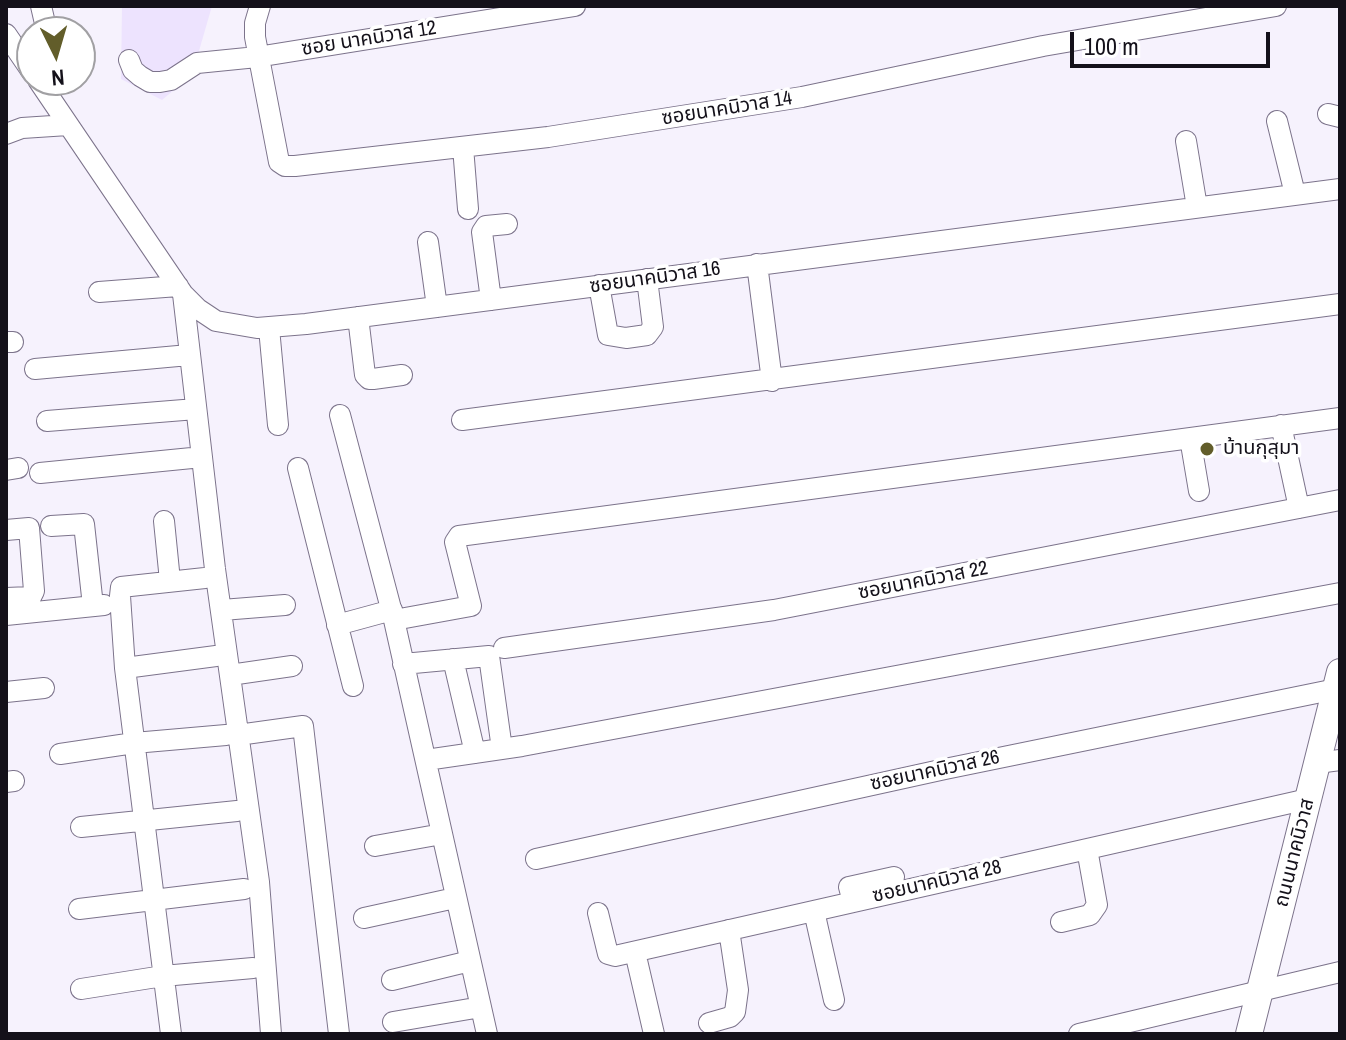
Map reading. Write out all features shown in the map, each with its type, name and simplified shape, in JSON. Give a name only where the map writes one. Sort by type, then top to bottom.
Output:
[{"type":"main road","name":"ถนนนาคนิวาส","points":[[1249,1034],[1308,799],[1329,761],[1338,680]]},
{"type":"street","points":[[257,57],[255,23],[260,6]]},
{"type":"street","name":"ซอย นาคนิวาส 12","points":[[129,60],[140,76],[150,82],[160,82],[171,80],[197,63],[257,57],[575,6]]},
{"type":"street","name":"ซอยนาคนิวาส 14","points":[[257,57],[279,162],[285,166],[563,135],[802,97],[1043,46],[1276,6]]},
{"type":"street","name":"ซอยนาคนิวาส 16","points":[[49,96],[180,290],[198,309],[216,321],[237,326],[269,328],[358,317],[1340,189]]},
{"type":"street","points":[[1277,121],[1295,194]]},
{"type":"street","points":[[6,134],[22,128],[68,125]]},
{"type":"street","points":[[1186,141],[1197,207]]},
{"type":"street","points":[[463,147],[468,209]]},
{"type":"street","points":[[491,300],[482,232],[486,226],[507,224]]},
{"type":"street","points":[[428,242],[437,307]]},
{"type":"street","points":[[757,264],[772,381]]},
{"type":"street","points":[[599,285],[608,335],[626,338],[647,335],[653,327],[647,279]]},
{"type":"street","points":[[99,292],[180,290],[230,675],[232,735],[259,882],[271,1034]]},
{"type":"street","points":[[462,420],[1340,304]]},
{"type":"street","points":[[358,317],[365,375],[369,379],[402,375]]},
{"type":"street","points":[[269,328],[278,425]]},
{"type":"street","points":[[35,369],[189,355]]},
{"type":"street","points":[[47,421],[196,409]]},
{"type":"street","points":[[340,415],[393,615],[487,1034]]},
{"type":"street","points":[[337,625],[471,606],[455,542],[459,536],[1340,418]]},
{"type":"street","points":[[1281,425],[1299,508]]},
{"type":"street","points":[[1190,438],[1199,491]]},
{"type":"street","points":[[40,473],[202,457]]},
{"type":"street","points":[[298,468],[353,686]]},
{"type":"street","name":"ซอยนาคนิวาส 22","points":[[403,664],[774,610],[1340,500]]},
{"type":"street","points":[[164,521],[170,581]]},
{"type":"street","points":[[51,526],[84,524],[93,606]]},
{"type":"street","points":[[6,530],[29,528],[34,591],[31,597],[6,598]]},
{"type":"street","points":[[171,1034],[125,668],[121,587],[205,578]]},
{"type":"street","points":[[426,760],[502,749],[1340,593]]},
{"type":"street","points":[[6,615],[120,605]]},
{"type":"street","points":[[222,610],[285,605]]},
{"type":"street","points":[[496,652],[502,749]]},
{"type":"street","points":[[125,668],[216,656]]},
{"type":"street","points":[[453,659],[475,753]]},
{"type":"street","points":[[230,675],[292,666]]},
{"type":"street","name":"ซอยนาคนิวาส 26","points":[[536,859],[1338,680]]},
{"type":"street","points":[[6,692],[44,688]]},
{"type":"street","points":[[60,754],[134,743],[303,726],[339,1034]]},
{"type":"street","name":"ซอยนาคนิวาส 28","points":[[635,952],[1308,799]]},
{"type":"street","points":[[81,827],[237,811]]},
{"type":"street","points":[[375,846],[442,834]]},
{"type":"street","points":[[1061,922],[1090,915],[1097,905],[1087,849]]},
{"type":"street","points":[[853,902],[849,887],[894,877]]},
{"type":"street","points":[[79,909],[244,889]]},
{"type":"street","points":[[364,918],[455,898]]},
{"type":"street","points":[[814,911],[834,1000]]},
{"type":"street","points":[[598,913],[608,954],[615,956],[635,952],[654,1034]]},
{"type":"street","points":[[709,1023],[730,1017],[735,1012],[738,990],[729,930]]},
{"type":"street","points":[[392,980],[470,961]]},
{"type":"street","points":[[81,989],[163,976],[253,968]]},
{"type":"street","points":[[1079,1034],[1340,972]]},
{"type":"street","points":[[393,1022],[481,1007]]},
{"type":"shaded area","points":[[122,6],[212,6],[192,75],[162,100],[121,79]]},
{"type":"place","name":"บ้านกุสุมา","points":[[1207,449]]}]
